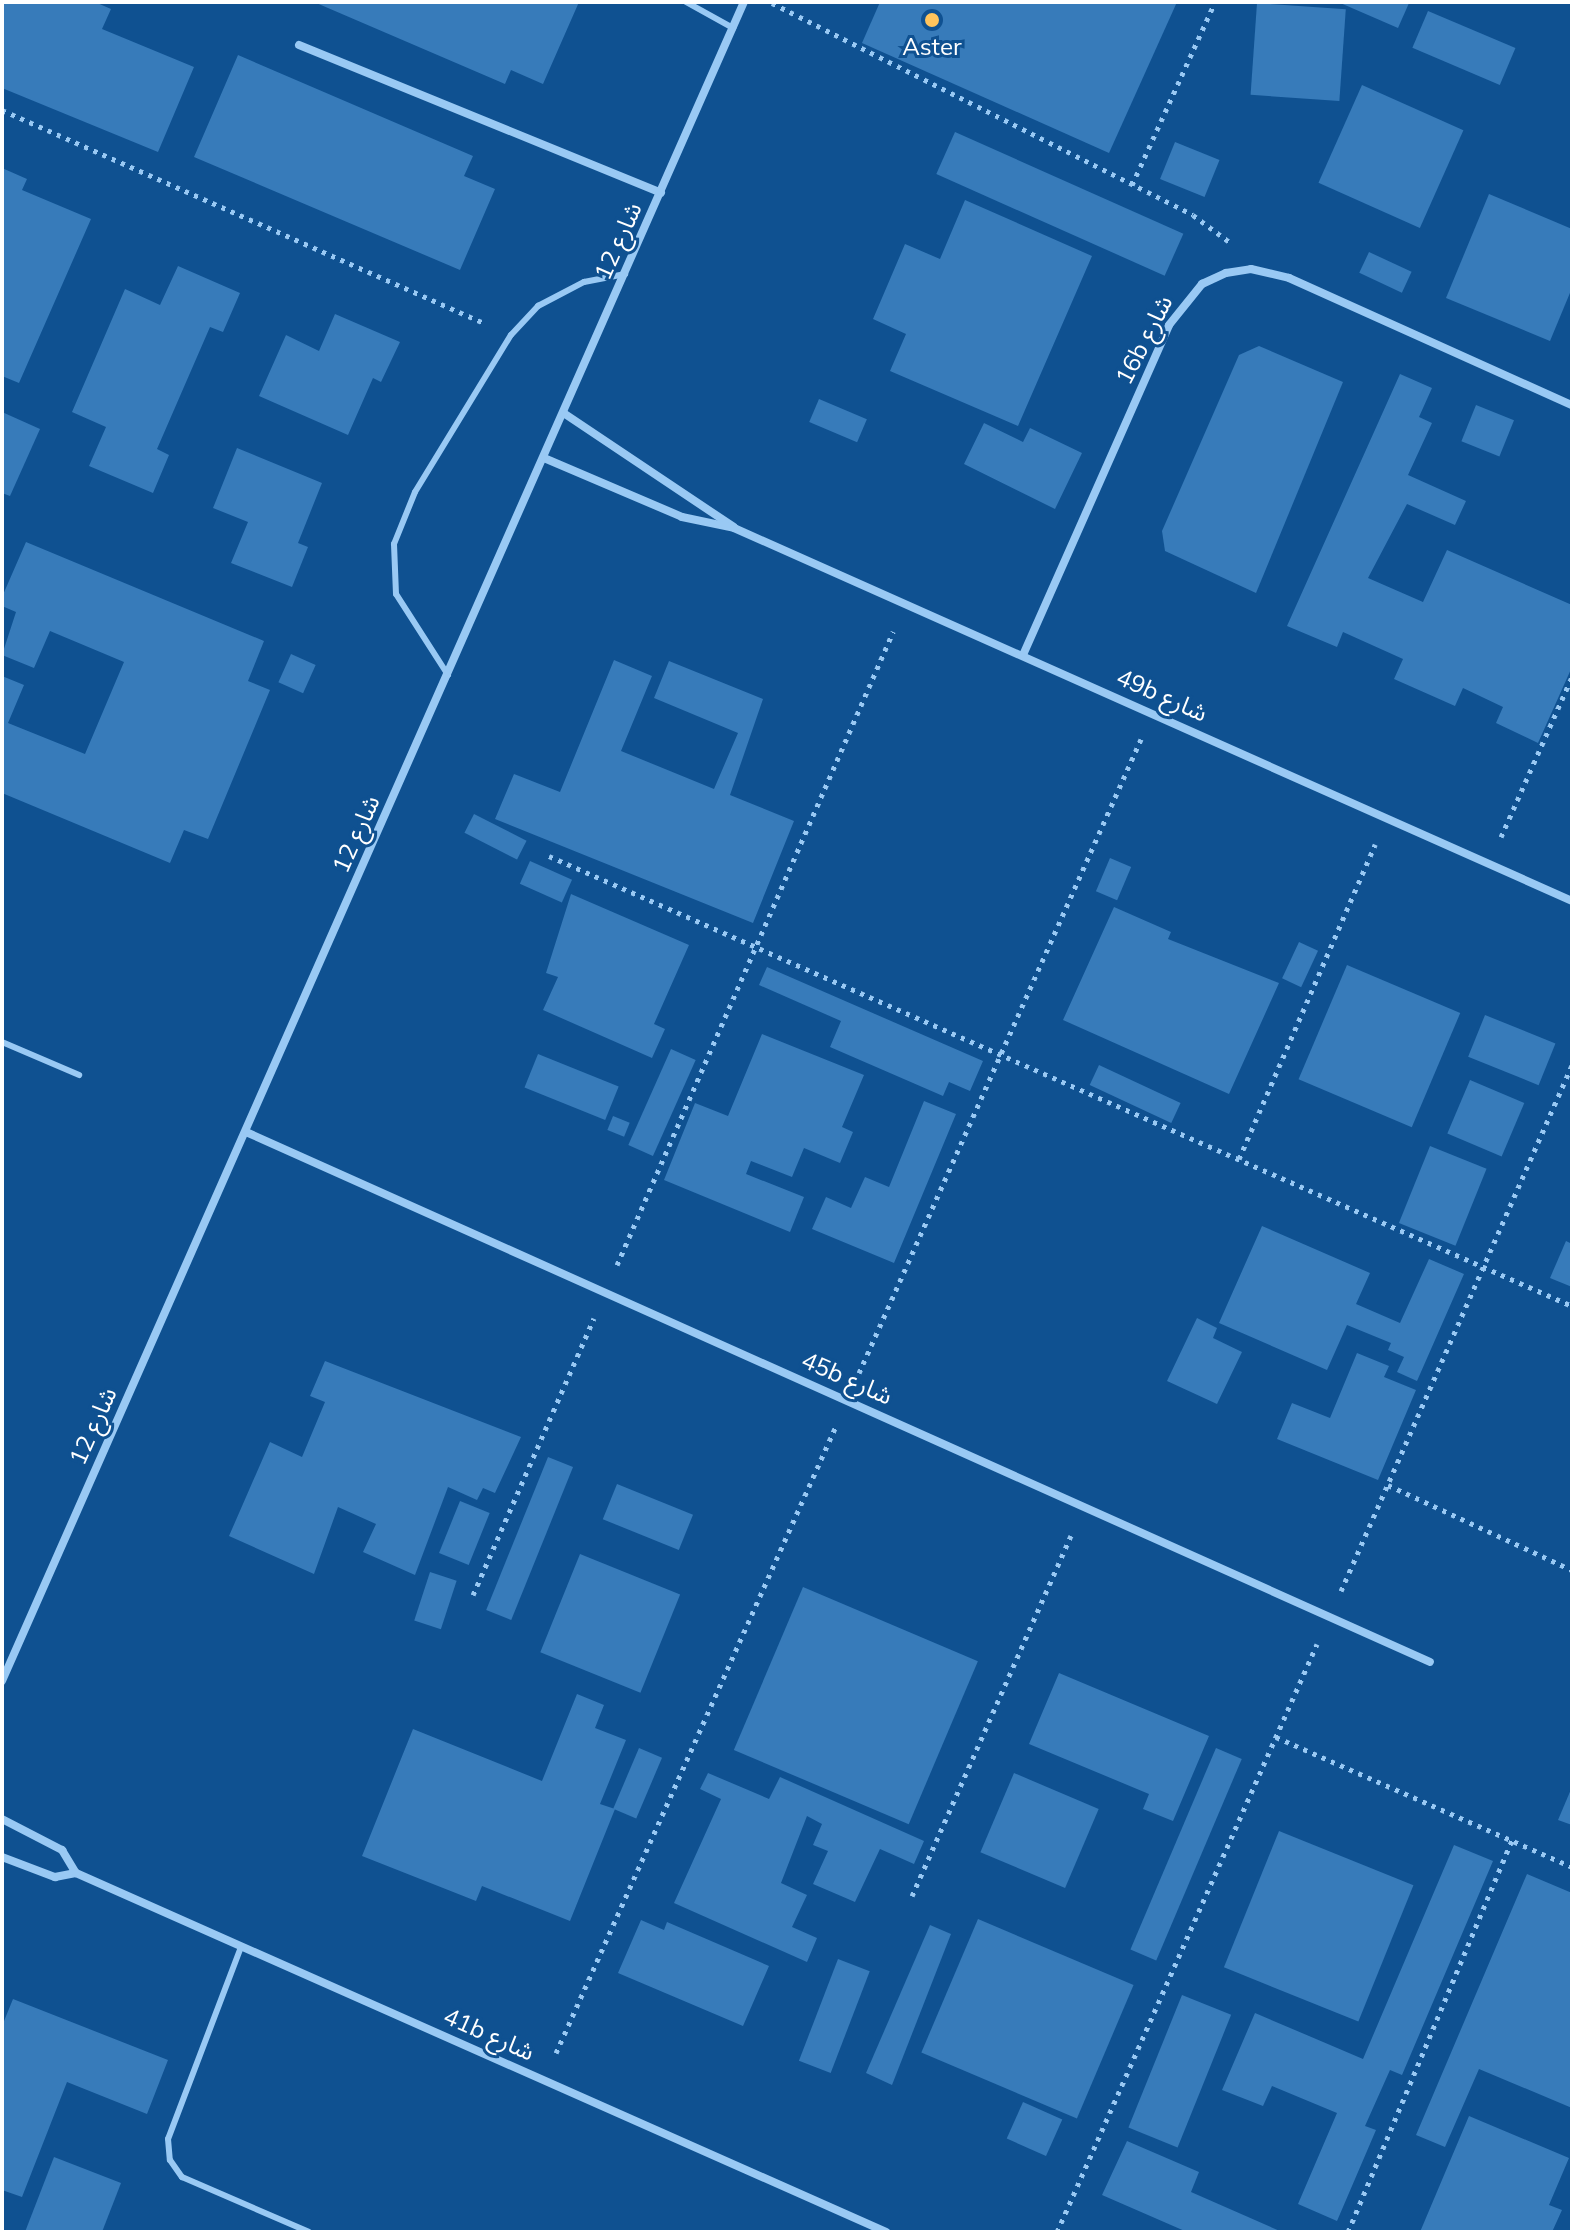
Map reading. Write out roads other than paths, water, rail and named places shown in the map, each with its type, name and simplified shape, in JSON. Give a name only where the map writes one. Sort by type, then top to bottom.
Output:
[{"type":"street","name":"شارع 12","points":[[2,1681],[565,414],[744,2]]},
{"type":"street","points":[[299,45],[661,193]]},
{"type":"street","name":"16b شارع","points":[[1023,655],[1182,302],[1202,284],[1251,269],[1289,278],[1572,405]]},
{"type":"street","name":"49b شارع","points":[[565,414],[734,528],[1572,901]]},
{"type":"street","name":"49b شارع","points":[[544,458],[682,517],[734,528]]},
{"type":"street","name":"45b شارع","points":[[246,1132],[1430,1662]]},
{"type":"street","name":"41b شارع","points":[[2,1819],[62,1850],[76,1873],[886,2232]]},
{"type":"street","name":"41b شارع","points":[[2,1857],[55,1877],[76,1873]]},
{"type":"lane","points":[[686,2],[733,28]]},
{"type":"lane","points":[[448,675],[396,594],[394,544],[429,463],[511,335],[564,289],[625,274]]},
{"type":"lane","points":[[2,1042],[79,1075]]},
{"type":"lane","points":[[241,1947],[168,2139],[170,2160],[182,2177],[309,2232]]},
{"type":"place","name":"Aster","points":[[932,20]]}]
